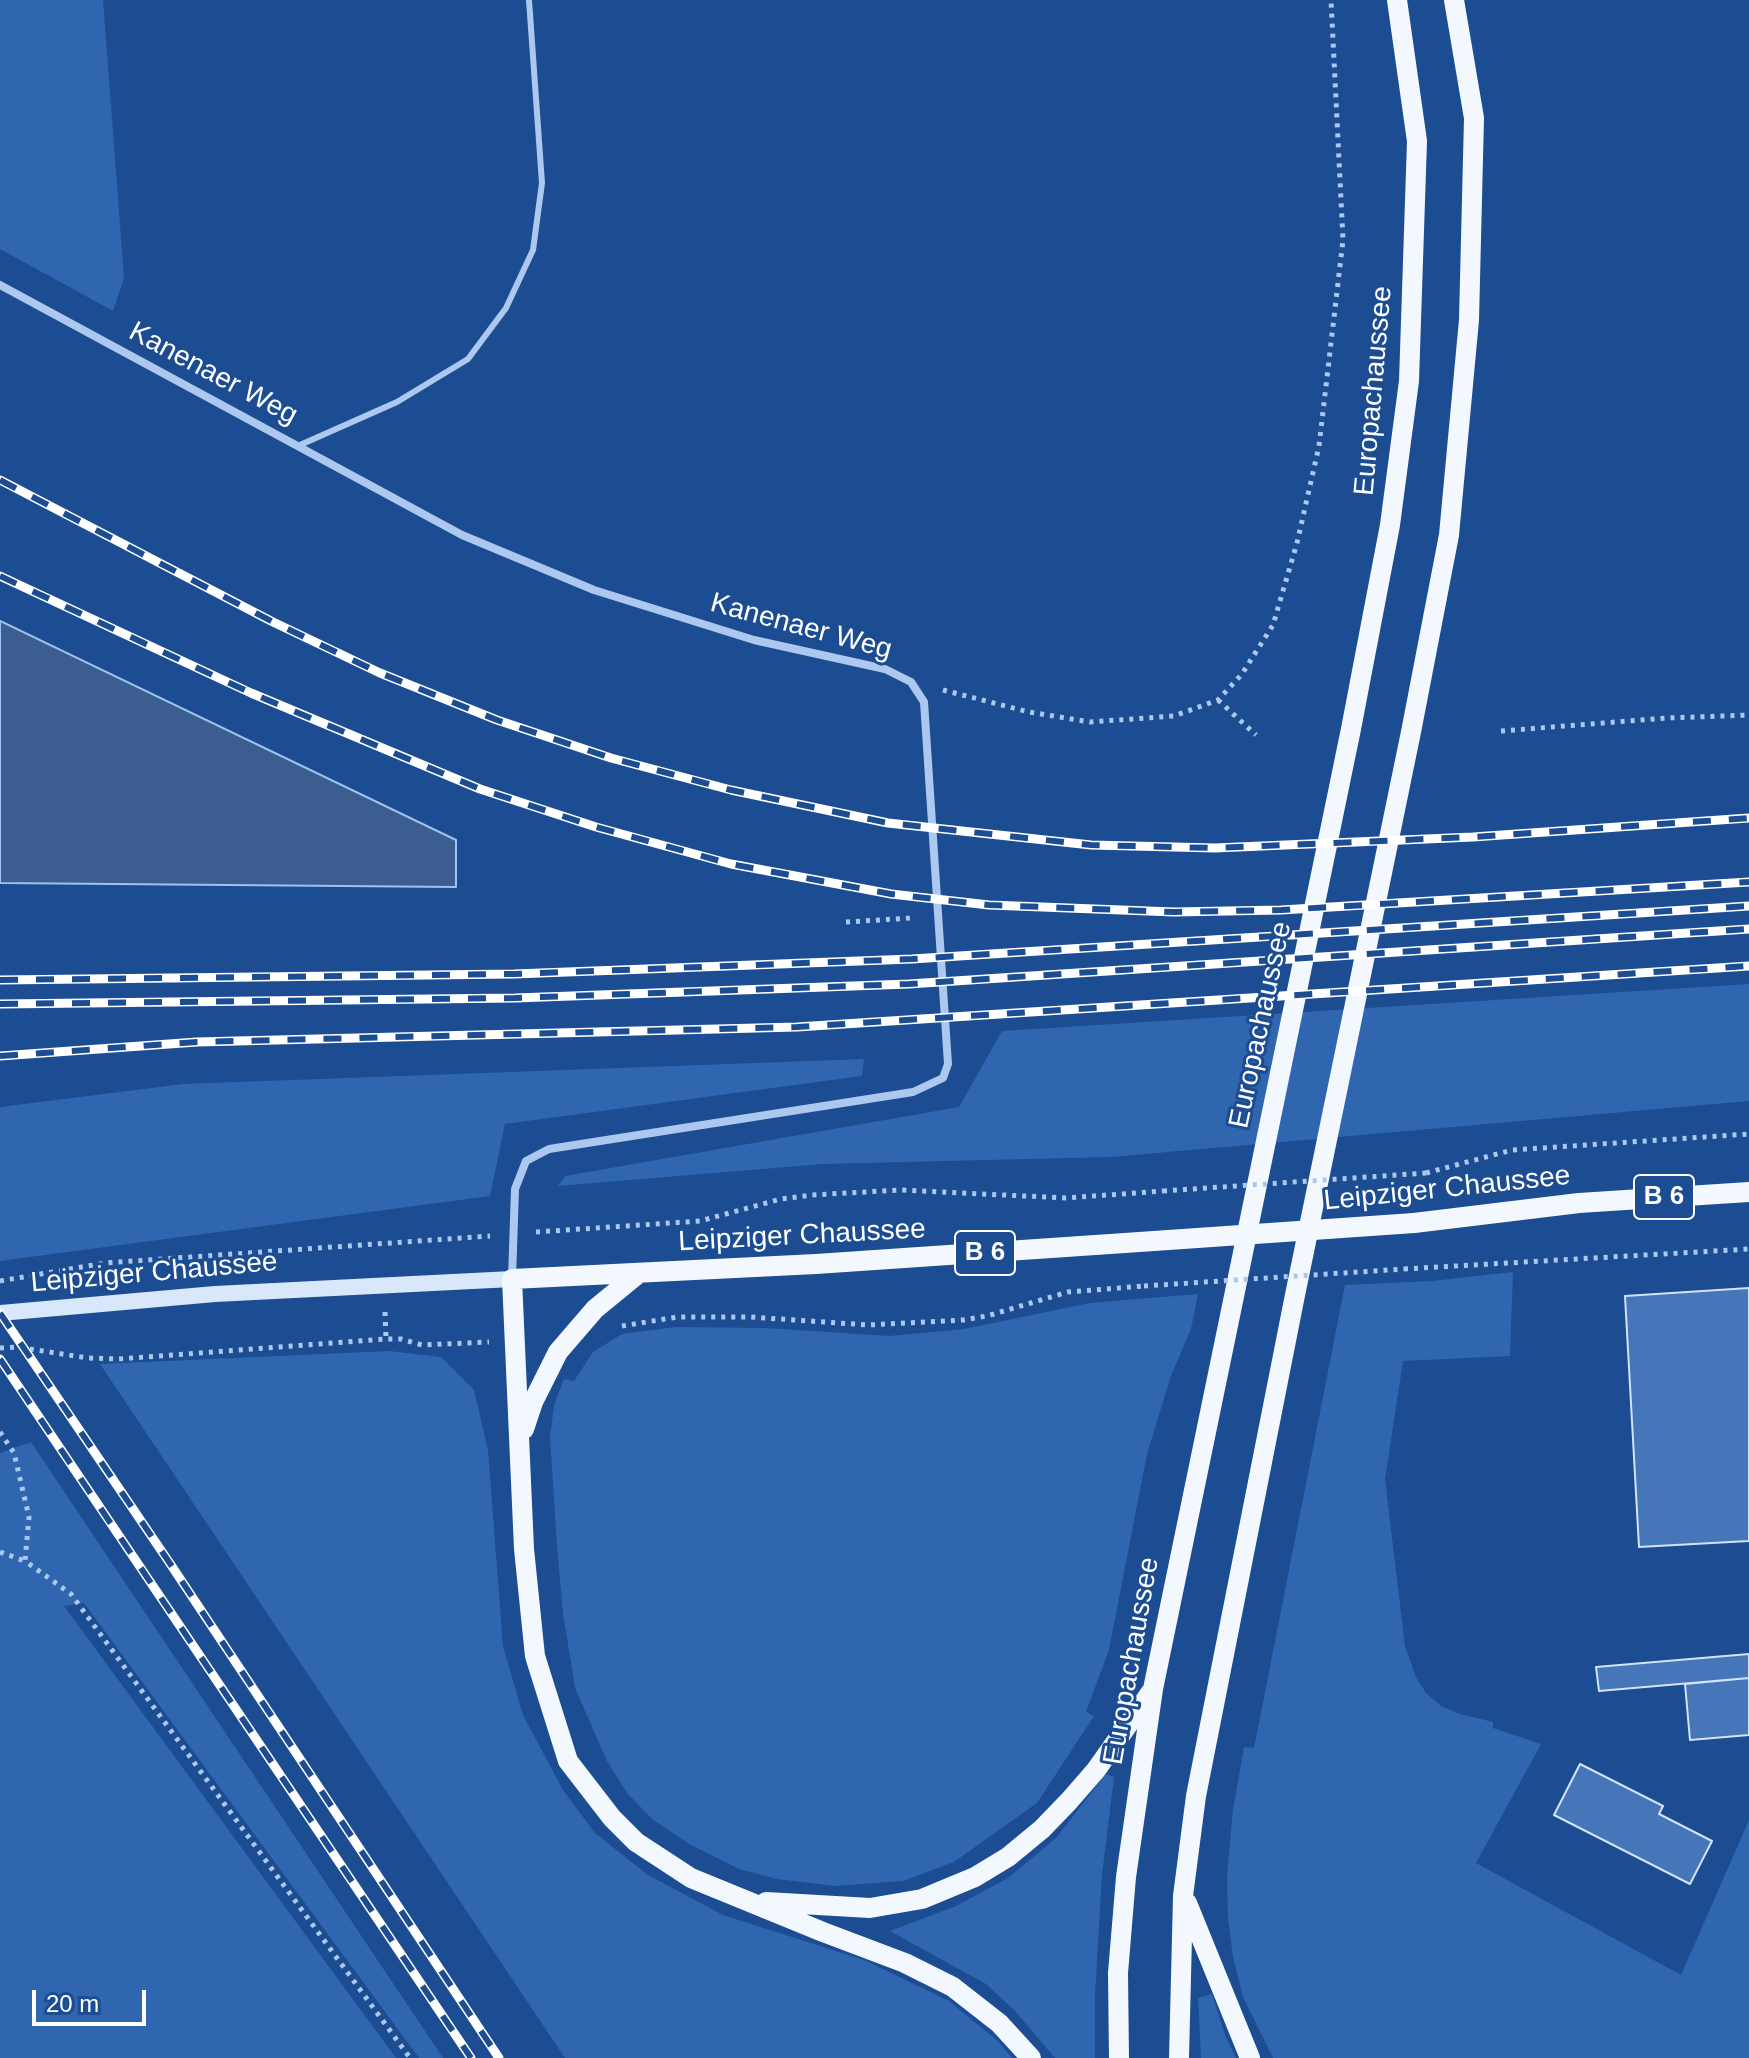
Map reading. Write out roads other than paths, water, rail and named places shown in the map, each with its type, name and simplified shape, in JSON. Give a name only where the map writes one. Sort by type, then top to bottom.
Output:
[{"type":"main road","name":"Europachaussee","points":[[1119,2058],[1118,1973],[1126,1877],[1153,1689],[1351,729],[1390,525],[1409,381],[1417,141],[1397,0]]},
{"type":"main road","points":[[1179,2058],[1183,1896],[1196,1796],[1449,535],[1469,320],[1474,118],[1454,0]]},
{"type":"main road","name":"Leipziger Chaussee","points":[[0,1313],[215,1294],[816,1264],[1154,1241],[1414,1223],[1579,1203],[1749,1192]]},
{"type":"main road","points":[[520,1440],[533,1402],[558,1352],[595,1309],[639,1273]]},
{"type":"main road","points":[[512,1279],[524,1549],[535,1656],[568,1761],[612,1818],[636,1842],[691,1878],[905,1963],[953,1987],[999,2023],[1031,2058]]},
{"type":"main road","points":[[750,1901],[870,1908],[922,1899],[975,1877],[1031,1839],[1069,1801],[1096,1770],[1153,1689]]},
{"type":"main road","points":[[1183,1896],[1250,2058]]},
{"type":"street","name":"Kanenaer Weg","points":[[0,285],[462,535],[594,590],[754,640],[885,669],[911,682],[924,702],[948,1064],[943,1078],[913,1092],[549,1149],[526,1161],[515,1189],[512,1279]]},
{"type":"lane","points":[[300,445],[397,402],[468,359],[506,308],[533,250],[542,183],[529,0]]},
{"type":"railway","points":[[0,480],[273,622],[380,673],[497,720],[611,758],[731,790],[888,823],[1091,845],[1215,848],[1473,837],[1749,818]]},
{"type":"railway","points":[[0,576],[251,693],[480,789],[596,827],[731,864],[891,894],[989,905],[1174,912],[1281,910],[1749,882]]},
{"type":"railway","points":[[0,980],[514,974],[912,959],[1749,906]]},
{"type":"railway","points":[[0,1004],[515,998],[909,984],[1749,929]]},
{"type":"railway","points":[[0,1056],[197,1042],[797,1027],[1749,966]]},
{"type":"railway","points":[[0,1313],[499,2058]]},
{"type":"railway","points":[[0,1359],[471,2058]]}]
